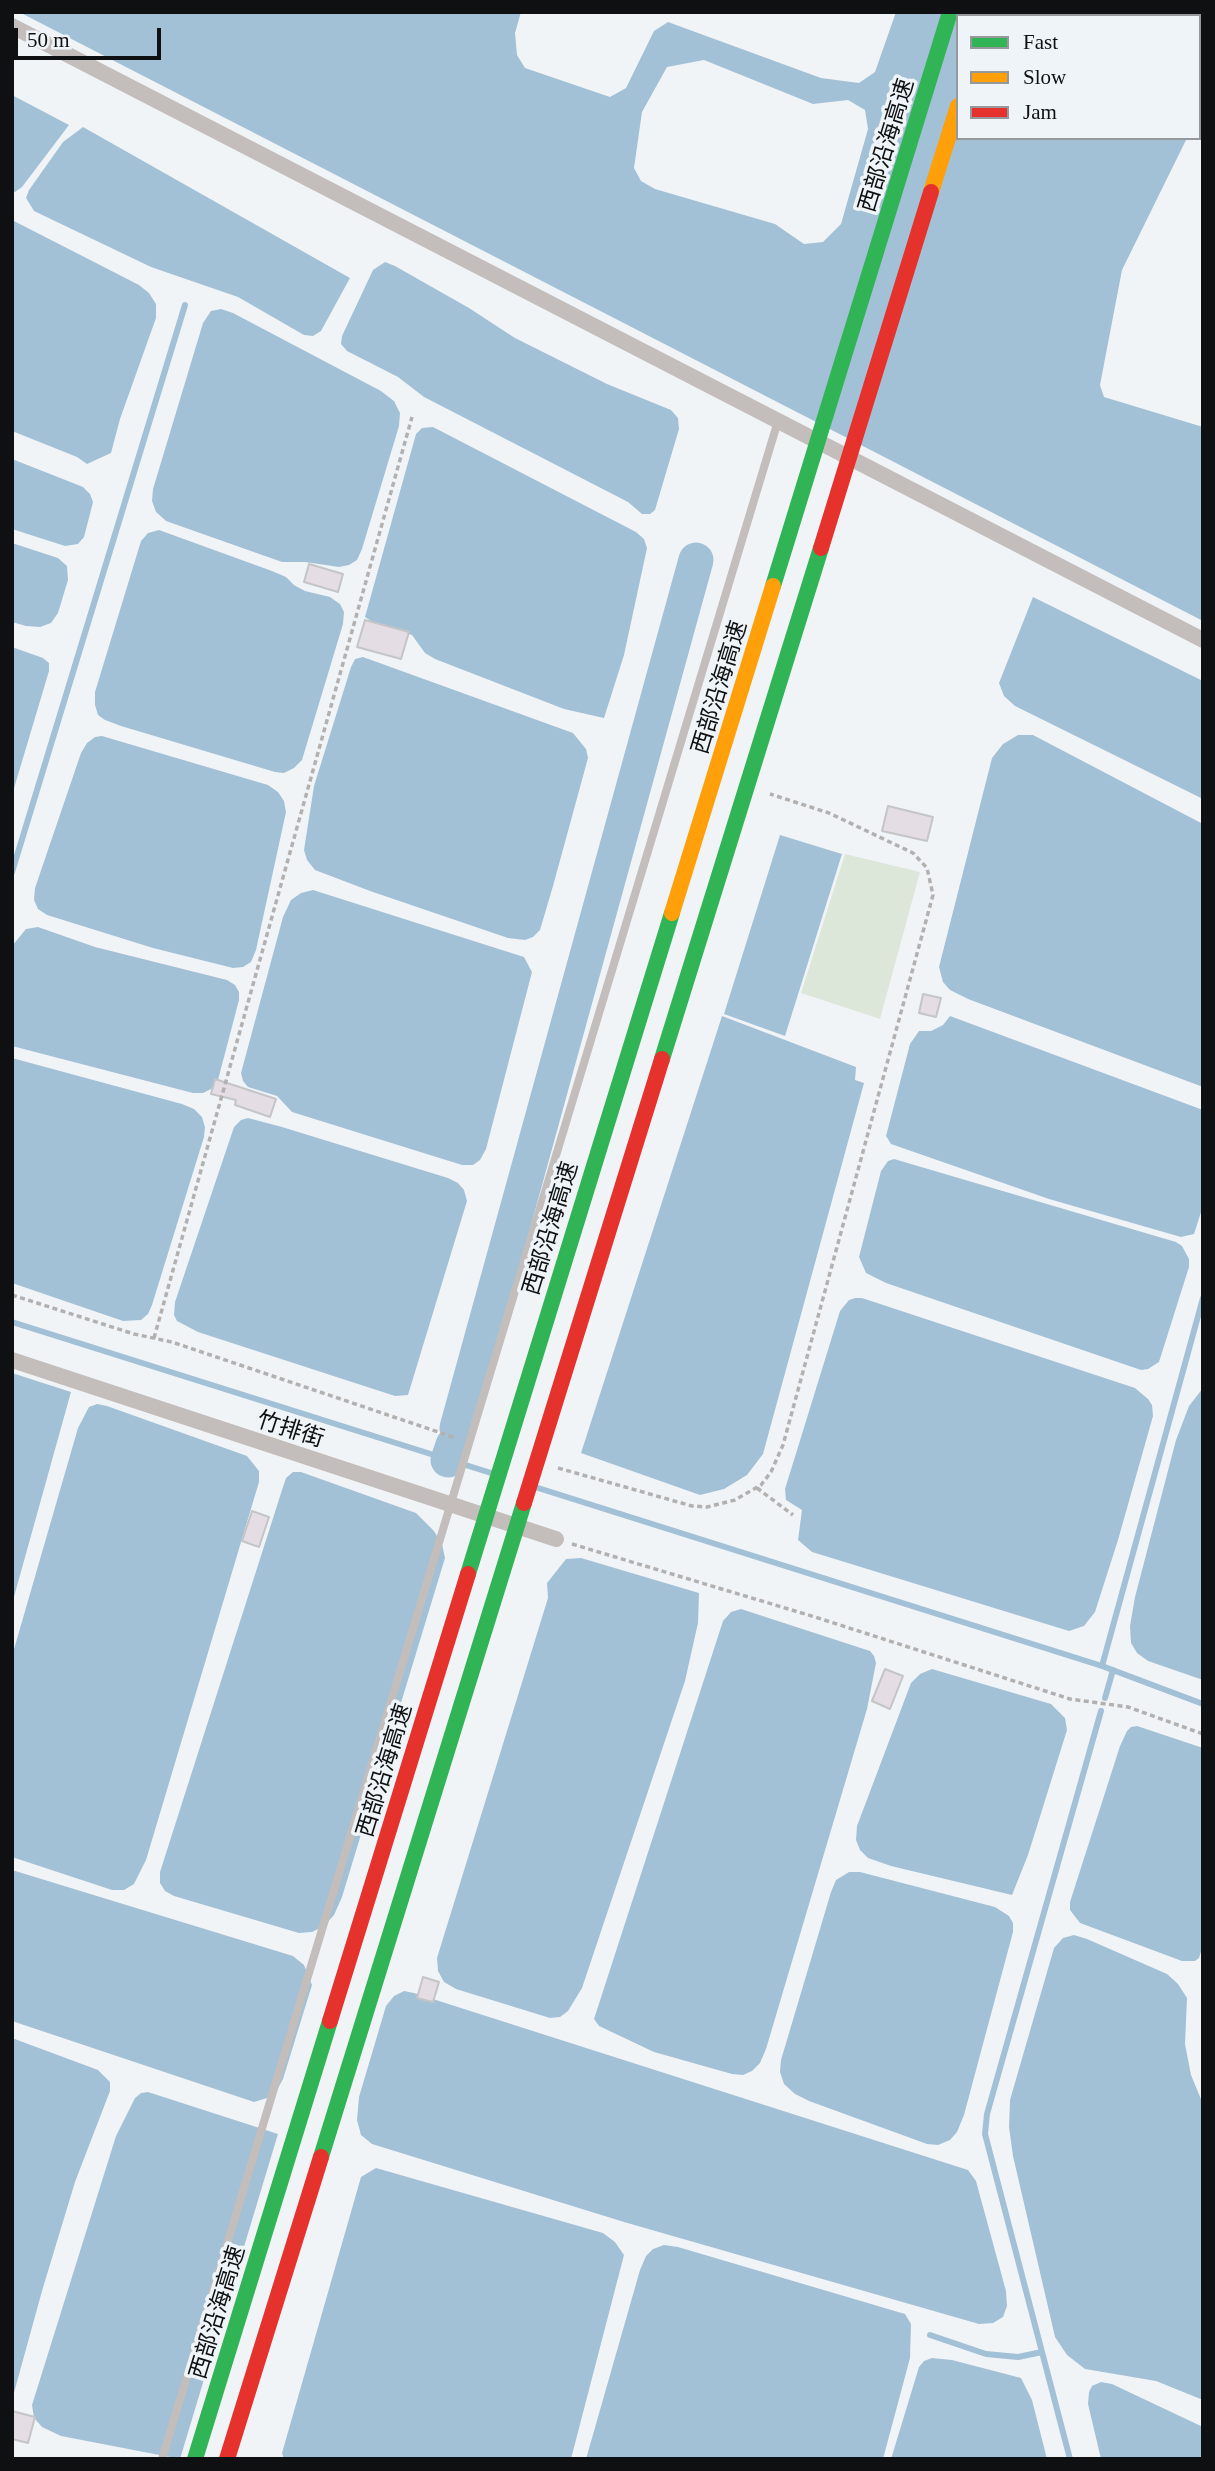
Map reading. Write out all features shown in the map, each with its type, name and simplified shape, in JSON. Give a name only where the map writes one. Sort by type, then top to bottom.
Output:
[{"type":"highway","name":"西部沿海高速","points":[[195,2459],[950,12]]},
{"type":"highway","points":[[227,2459],[956,112]]},
{"type":"street","points":[[12,26],[1203,640]]},
{"type":"street","name":"竹排街","points":[[12,1360],[556,1539]]},
{"type":"lane","points":[[162,2459],[778,421]]},
{"type":"path","points":[[154,1338],[412,417]]},
{"type":"path","points":[[757,1488],[793,1516]]},
{"type":"path","points":[[556,1539],[816,1617],[1070,1699],[1128,1707],[1203,1734]]},
{"type":"path","points":[[1203,2021],[1203,2028]]},
{"type":"green space","points":[[845,854],[920,872],[880,1019],[801,993]]},
{"type":"water","points":[[19,12],[521,12],[515,33],[517,55],[525,68],[610,97],[626,88],[654,31],[668,22],[821,78],[859,83],[875,72],[896,12],[1203,12],[1201,108],[1201,14],[956,14],[956,140],[1186,140],[1122,270],[1100,385],[1104,397],[1203,427],[1203,621]],"holes":[[[704,60],[813,104],[848,100],[865,110],[868,129],[841,224],[823,242],[804,244],[775,224],[655,189],[641,181],[634,168],[642,112],[667,67]]]},
{"type":"water","points":[[12,95],[69,125],[22,187],[15,192],[12,191]]},
{"type":"water","points":[[83,127],[350,278],[321,331],[313,336],[304,335],[238,297],[151,267],[34,211],[26,198],[29,190],[63,142]]},
{"type":"water","points":[[12,220],[139,285],[149,293],[156,304],[156,318],[120,419],[111,453],[87,464],[77,457],[12,431]]},
{"type":"water","points":[[385,262],[469,308],[515,338],[607,384],[671,410],[678,418],[679,429],[655,510],[650,514],[642,514],[628,502],[424,397],[398,377],[347,351],[341,344],[342,336],[373,270]]},
{"type":"water","points":[[221,309],[381,391],[394,401],[400,413],[399,426],[362,549],[357,560],[349,565],[339,567],[282,562],[166,521],[156,512],[152,501],[153,489],[203,323],[211,311]]},
{"type":"water","points":[[433,427],[636,532],[644,539],[647,548],[624,655],[604,718],[564,709],[435,659],[425,653],[412,635],[379,626],[365,617],[416,434],[422,428]]},
{"type":"water","points":[[12,459],[83,487],[90,494],[93,502],[84,537],[78,544],[65,546],[12,529]]},
{"type":"water","points":[[159,530],[272,571],[286,577],[305,591],[330,597],[340,604],[344,612],[343,624],[302,760],[294,768],[284,773],[275,772],[121,726],[98,715],[95,692],[141,541],[148,533]]},
{"type":"water","points":[[12,543],[58,558],[67,566],[68,580],[58,613],[51,623],[40,627],[12,622]]},
{"type":"water","points":[[1033,597],[1203,681],[1203,799],[1015,706],[1004,696],[999,683]]},
{"type":"water","points":[[12,647],[43,658],[49,663],[49,671],[12,795]]},
{"type":"water","points":[[363,657],[573,733],[586,749],[588,758],[553,886],[540,930],[533,937],[525,940],[508,938],[370,891],[315,870],[307,860],[304,850],[314,786],[351,667],[355,659]]},
{"type":"water","points":[[1018,735],[1033,735],[1203,824],[1203,1087],[968,999],[950,990],[943,982],[939,967],[992,758],[1003,744]]},
{"type":"water","points":[[102,736],[268,785],[278,792],[284,801],[286,812],[256,950],[251,962],[243,967],[233,968],[153,948],[47,915],[38,909],[34,900],[35,888],[81,753],[87,743]]},
{"type":"water","points":[[780,835],[842,854],[785,1036],[724,1014]]},
{"type":"water","points":[[313,890],[524,957],[532,972],[486,1149],[480,1160],[473,1165],[462,1165],[292,1112],[277,1096],[248,1087],[243,1081],[241,1073],[283,917],[291,900],[301,893]]},
{"type":"water","points":[[38,927],[95,947],[227,980],[235,985],[239,1000],[218,1080],[213,1088],[203,1093],[193,1093],[12,1046],[12,946],[26,929]]},
{"type":"water","points":[[722,1016],[856,1067],[855,1080],[864,1083],[763,1454],[747,1475],[724,1489],[700,1495],[581,1453]]},
{"type":"water","points":[[950,1016],[1203,1110],[1203,1206],[1194,1234],[1181,1237],[1049,1199],[891,1144],[886,1136],[910,1044],[919,1031],[931,1031],[943,1025]]},
{"type":"water","points":[[12,1058],[182,1104],[194,1109],[202,1117],[204,1137],[152,1305],[141,1320],[123,1321],[12,1283]]},
{"type":"water","points":[[248,1118],[448,1178],[464,1190],[467,1201],[408,1395],[395,1396],[198,1332],[177,1321],[174,1315],[175,1302],[234,1127],[241,1120]]},
{"type":"water","points":[[894,1159],[1182,1246],[1189,1259],[1189,1267],[1159,1362],[1141,1370],[886,1283],[866,1273],[859,1257],[881,1171],[888,1161]]},
{"type":"water","points":[[862,1298],[1135,1388],[1148,1399],[1152,1405],[1153,1416],[1095,1612],[1084,1626],[1069,1631],[812,1552],[798,1540],[802,1510],[786,1500],[785,1489],[840,1311],[849,1300]]},
{"type":"water","points":[[12,1373],[71,1392],[12,1604]]},
{"type":"water","points":[[1203,1388],[1203,1680],[1148,1661],[1137,1653],[1131,1643],[1130,1626],[1135,1597],[1176,1440],[1189,1406]]},
{"type":"water","points":[[97,1404],[247,1456],[259,1471],[259,1482],[146,1860],[134,1884],[124,1890],[112,1890],[12,1857],[12,1656],[78,1428],[89,1407]]},
{"type":"water","points":[[293,1472],[301,1472],[416,1513],[434,1531],[442,1544],[445,1558],[342,1897],[334,1915],[324,1926],[312,1932],[299,1933],[174,1896],[165,1891],[160,1883],[160,1872],[282,1490],[286,1478]]},
{"type":"water","points":[[581,1558],[699,1593],[698,1623],[685,1681],[582,1988],[568,2011],[560,2017],[550,2018],[456,1989],[444,1982],[438,1971],[437,1958],[548,1598],[547,1583],[566,1559]]},
{"type":"water","points":[[741,1609],[870,1651],[876,1663],[867,1709],[766,2049],[760,2063],[743,2075],[654,2052],[599,2026],[594,2019],[723,1621],[731,1612]]},
{"type":"water","points":[[932,1669],[1051,1704],[1065,1718],[1067,1730],[1028,1855],[1012,1895],[868,1858],[860,1850],[856,1840],[857,1826],[911,1683],[920,1674]]},
{"type":"water","points":[[1137,1726],[1203,1748],[1203,1945],[1199,1958],[1195,1961],[1182,1961],[1080,1923],[1070,1910],[1070,1902],[1120,1746],[1127,1731]]},
{"type":"water","points":[[12,1870],[293,1956],[304,1965],[312,1985],[283,2079],[277,2090],[267,2098],[254,2102],[12,2021]]},
{"type":"water","points":[[849,1872],[860,1872],[995,1907],[1009,1916],[1013,1923],[1013,1932],[964,2115],[957,2132],[950,2140],[938,2145],[927,2144],[809,2101],[784,2084],[780,2072],[781,2060],[831,1892],[836,1880]]},
{"type":"water","points":[[1074,1935],[1167,1974],[1187,1998],[1185,2044],[1191,2075],[1203,2104],[1203,2400],[1156,2381],[1085,2369],[1067,2355],[1055,2337],[1013,2156],[1009,2127],[1010,2100],[1054,1948],[1063,1938]]},
{"type":"water","points":[[404,1991],[968,2170],[976,2181],[1006,2291],[1007,2306],[1003,2317],[993,2323],[979,2324],[624,2222],[372,2144],[361,2135],[357,2120],[359,2097],[386,2006],[394,1996]]},
{"type":"water","points":[[12,2038],[98,2070],[110,2082],[110,2091],[75,2182],[12,2400]]},
{"type":"water","points":[[148,2092],[278,2134],[180,2459],[61,2436],[42,2427],[34,2418],[32,2405],[116,2136],[135,2098]]},
{"type":"water","points":[[376,2168],[603,2233],[615,2242],[624,2255],[571,2459],[284,2459],[282,2453],[361,2177]]},
{"type":"water","points":[[664,2245],[905,2314],[911,2324],[910,2358],[883,2459],[586,2459],[640,2270],[646,2256],[653,2249]]},
{"type":"water","points":[[932,2358],[952,2360],[1021,2378],[1032,2400],[1047,2459],[891,2459],[919,2367]]},
{"type":"water","points":[[1101,2382],[1112,2384],[1203,2427],[1203,2459],[1101,2459],[1088,2404],[1092,2386]]},
{"type":"building","points":[[309,564],[343,574],[338,592],[304,582]]},
{"type":"building","points":[[365,620],[409,632],[401,659],[357,647]]},
{"type":"building","points":[[888,806],[933,817],[927,841],[882,831]]},
{"type":"building","points":[[923,994],[941,998],[936,1017],[919,1013]]},
{"type":"building","points":[[215,1079],[276,1099],[270,1117],[235,1105],[236,1100],[211,1094]]},
{"type":"building","points":[[252,1511],[269,1517],[259,1547],[242,1541]]},
{"type":"building","points":[[885,1669],[903,1676],[890,1709],[872,1701]]},
{"type":"building","points":[[423,1977],[439,1982],[433,2002],[417,1998]]},
{"type":"building","points":[[12,2411],[35,2417],[28,2443],[12,2439]]},
{"type":"waterway","points":[[12,872],[185,305]]},
{"type":"waterway","points":[[457,1428],[696,560]]},
{"type":"waterway","points":[[1102,1666],[1203,1298]]},
{"type":"waterway","points":[[12,1322],[491,1473]]},
{"type":"waterway","points":[[448,1460],[453,1445]]},
{"type":"waterway","points":[[535,1487],[1102,1666],[1203,1704]]},
{"type":"waterway","points":[[1105,1698],[1113,1670]]},
{"type":"waterway","points":[[1070,2459],[985,2134],[987,2114],[1101,1711]]},
{"type":"waterway","points":[[930,2335],[986,2354],[1018,2357],[1042,2352]]},
{"type":"traffic: fast","points":[[773,586],[950,12]]},
{"type":"traffic: fast","points":[[662,1059],[821,548]]},
{"type":"traffic: fast","points":[[468,1574],[672,913]]},
{"type":"traffic: fast","points":[[321,2157],[524,1503]]},
{"type":"traffic: fast","points":[[195,2459],[330,2021]]},
{"type":"traffic: slow","points":[[931,192],[956,112]]},
{"type":"traffic: slow","points":[[672,913],[773,586]]},
{"type":"traffic: jam","points":[[821,548],[931,192]]},
{"type":"traffic: jam","points":[[524,1503],[662,1059]]},
{"type":"traffic: jam","points":[[330,2021],[468,1574]]},
{"type":"traffic: jam","points":[[227,2459],[321,2157]]}]
